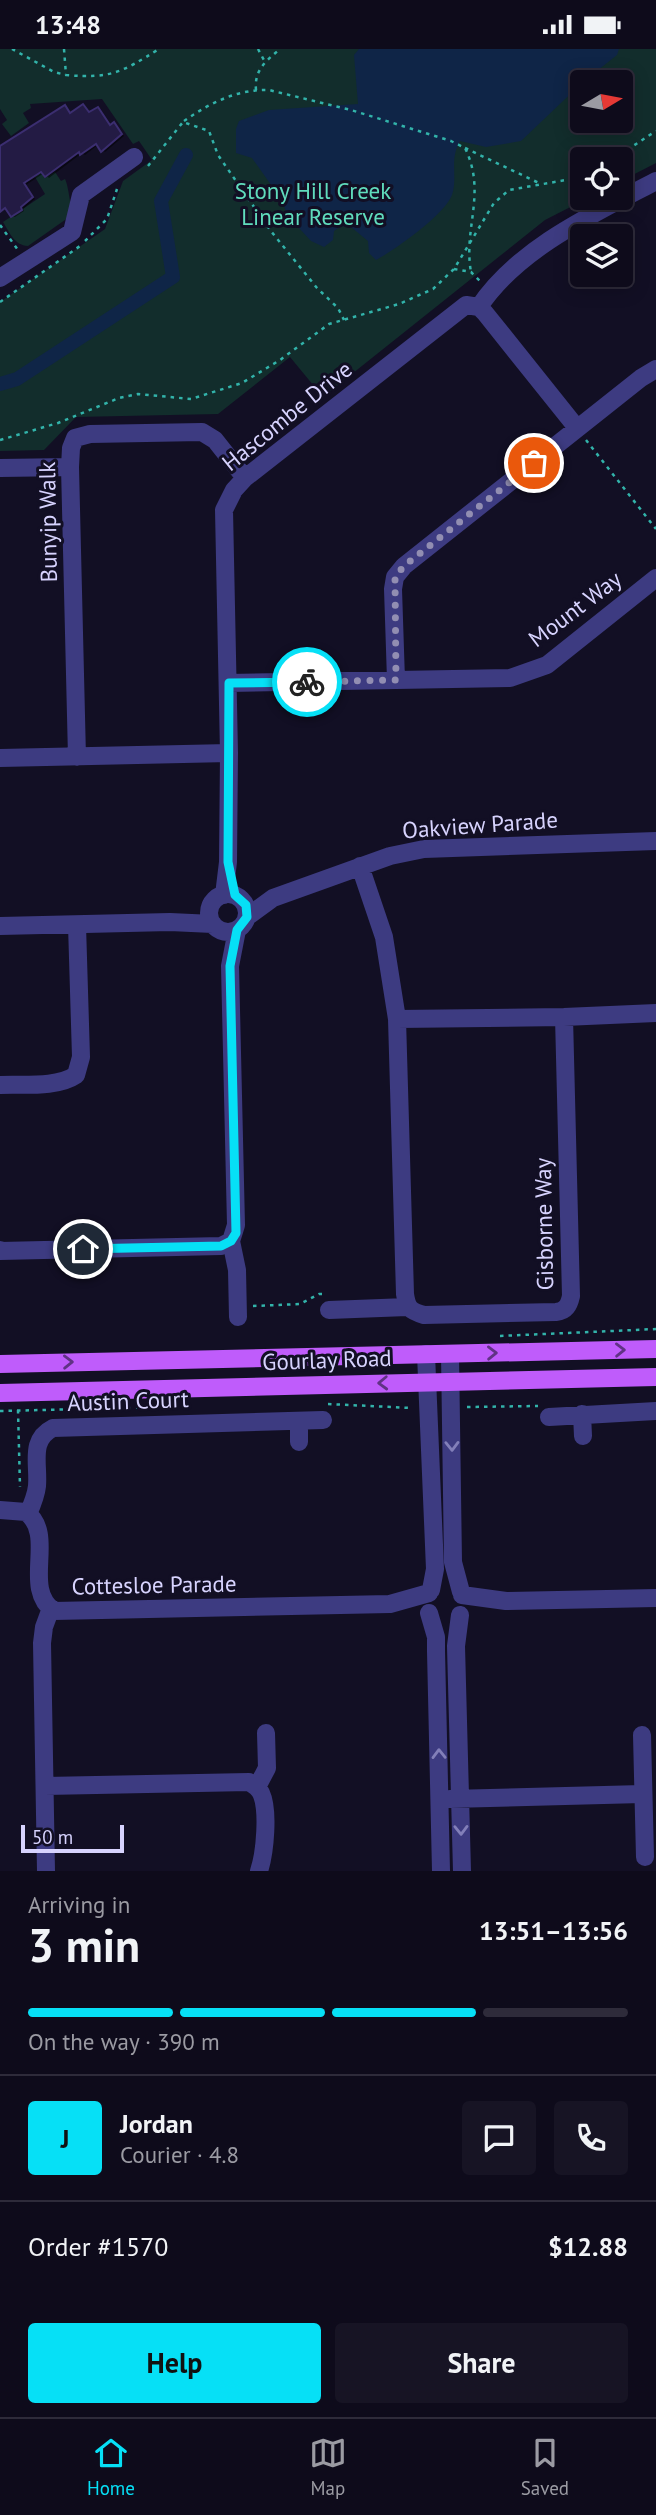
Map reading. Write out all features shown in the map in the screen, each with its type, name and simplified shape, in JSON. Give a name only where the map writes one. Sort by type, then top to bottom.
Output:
[{"type":"main road","name":"Gourlay Road","points":[[0,1364],[656,1349]]},
{"type":"main road","name":"Gourlay Road","points":[[0,1393],[656,1377]]},
{"type":"street","points":[[2,271],[72,232],[81,195],[137,164]]},
{"type":"street","points":[[582,434],[479,307],[502,277],[562,232],[656,181]]},
{"type":"street","name":"Hascombe Drive","points":[[238,1317],[237,1270],[231,1241],[236,1225],[224,510],[233,489],[245,478],[461,307],[471,304],[479,307]]},
{"type":"street","points":[[396,680],[395,577],[404,566],[582,434],[641,378],[656,369]]},
{"type":"street","name":"Bunyip Walk","points":[[78,757],[70,467],[72,443],[75,438],[83,435],[202,432],[215,440],[245,478]]},
{"type":"street","points":[[0,468],[70,467]]},
{"type":"street","name":"Mount Way","points":[[229,683],[510,678],[547,665],[656,578]]},
{"type":"street","points":[[0,758],[229,753]]},
{"type":"street","name":"Oakview Parade","points":[[229,912],[390,856],[424,849],[656,841]]},
{"type":"street","points":[[360,866],[384,937],[397,1019],[407,1307]]},
{"type":"street","points":[[0,926],[170,922],[229,912]]},
{"type":"street","points":[[0,1085],[57,1082],[69,1080],[76,1075],[80,1057],[77,925]]},
{"type":"street","points":[[397,1019],[656,1013]]},
{"type":"street","name":"Gisborne Way","points":[[329,1310],[407,1307],[424,1315],[556,1312],[565,1309],[571,1296],[564,1017]]},
{"type":"street","points":[[0,1251],[221,1246],[231,1241]]},
{"type":"street","points":[[450,1353],[453,1562],[461,1604],[456,1646],[462,1871]]},
{"type":"street","points":[[426,1354],[435,1569],[429,1601],[436,1651],[441,1871]]},
{"type":"street","points":[[549,1417],[656,1411]]},
{"type":"street","points":[[582,1414],[583,1436]]},
{"type":"street","name":"Austin Court","points":[[28,1514],[36,1494],[38,1444],[41,1436],[53,1428],[323,1420]]},
{"type":"street","points":[[299,1421],[299,1442]]},
{"type":"street","points":[[0,1510],[18,1510],[28,1514]]},
{"type":"street","name":"Cottesloe Parade","points":[[28,1514],[38,1525],[42,1599],[51,1608],[63,1612],[390,1604],[416,1610],[429,1601]]},
{"type":"street","points":[[429,1601],[446,1584],[461,1604]]},
{"type":"street","points":[[461,1604],[656,1598]]},
{"type":"street","points":[[429,1601],[438,1620],[444,1622],[450,1621],[461,1604]]},
{"type":"street","points":[[46,1871],[41,1643],[51,1608]]},
{"type":"street","points":[[257,1787],[267,1768],[267,1733]]},
{"type":"street","points":[[642,1735],[645,1857]]},
{"type":"street","points":[[45,1786],[241,1781],[257,1787],[264,1807],[264,1845],[259,1871]]},
{"type":"street","points":[[439,1799],[642,1794]]},
{"type":"path","points":[[12,49],[54,72],[93,77],[127,69],[159,49]]},
{"type":"path","points":[[64,49],[66,75]]},
{"type":"path","points":[[258,49],[265,62]]},
{"type":"path","points":[[256,90],[255,79],[265,62],[280,49]]},
{"type":"path","points":[[137,164],[150,165],[183,122],[209,104],[256,90],[270,90],[351,110],[450,141],[541,184]]},
{"type":"path","points":[[183,122],[209,131],[218,155],[270,230],[317,288],[338,308],[344,320]]},
{"type":"path","points":[[631,147],[656,131]]},
{"type":"path","points":[[465,148],[475,176],[468,256],[471,272]]},
{"type":"path","points":[[0,440],[58,423],[119,398],[138,394],[191,399],[242,383],[281,361],[329,324],[399,304],[433,289],[454,269],[494,203],[509,190],[570,179]]},
{"type":"path","points":[[0,302],[77,250],[107,219],[118,186]]},
{"type":"path","points":[[0,225],[19,252],[28,246]]},
{"type":"path","points":[[582,434],[656,529]]},
{"type":"path","points":[[18,1411],[20,1494],[36,1494]]},
{"type":"green space","name":"Stony Hill Creek Linear Reserve","points":[[0,49],[656,49],[656,163],[633,175],[633,147],[570,147],[570,207],[545,220],[323,397],[290,357],[218,414],[76,417],[44,450],[0,451],[0,302],[105,229],[123,181],[152,160],[139,141],[133,144],[102,99],[30,104],[31,108],[23,113],[29,123],[11,136],[2,124],[7,120],[0,109]]},
{"type":"green space","points":[[41,172],[45,178],[55,172],[61,181],[65,179],[72,215],[28,246],[23,245],[13,238],[3,222],[45,194],[35,177]]},
{"type":"water","points":[[359,49],[619,49],[617,55],[598,70],[570,70],[570,94],[521,141],[486,147],[460,141],[455,155],[454,188],[447,203],[418,231],[376,260],[369,253],[368,241],[351,227],[341,226],[334,231],[333,240],[324,247],[311,241],[288,216],[281,199],[252,158],[236,153],[236,129],[239,121],[269,110],[358,104],[354,55]]},
{"type":"building","points":[[83,104],[89,112],[98,107],[110,125],[114,122],[122,134],[101,152],[96,144],[80,155],[79,152],[45,177],[41,172],[24,183],[33,197],[21,207],[22,210],[11,217],[5,208],[0,212],[0,146],[65,105],[70,113]]},
{"type":"waterway","points":[[0,384],[17,379],[173,277],[161,201],[186,155]]},
{"type":"way so far","points":[[307,682],[396,680],[393,589],[395,577],[404,566],[534,463]]},
{"type":"route","points":[[83,1249],[221,1246],[231,1241],[236,1233],[230,966],[237,930],[245,922],[247,911],[243,901],[235,895],[228,862],[229,683],[307,682]]}]
